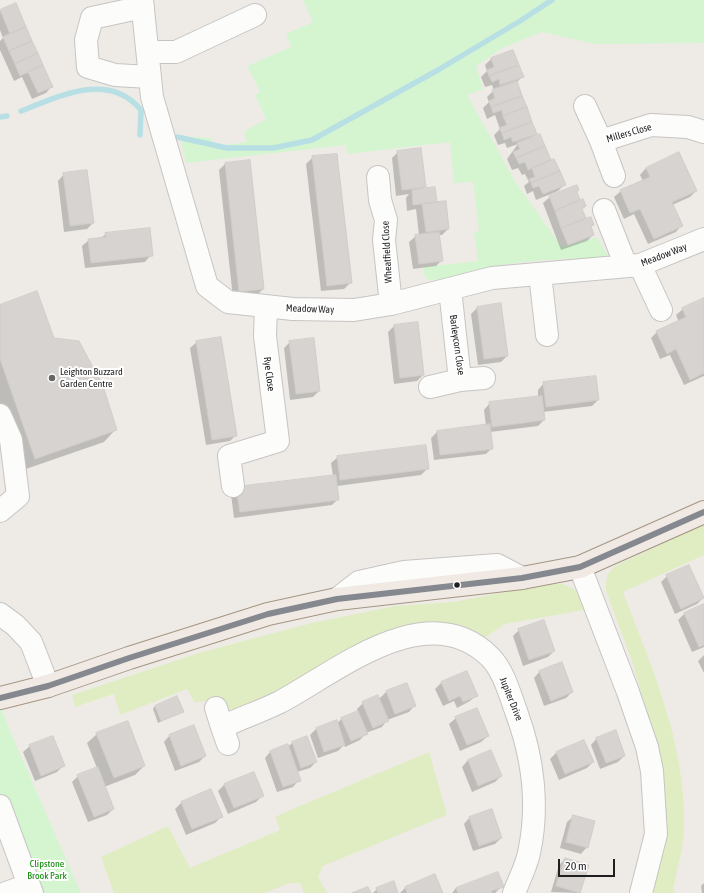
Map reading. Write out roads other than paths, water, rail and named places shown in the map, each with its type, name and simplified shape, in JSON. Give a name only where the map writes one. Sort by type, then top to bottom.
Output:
[{"type":"main road","points":[[0,698],[48,686],[129,658],[268,614],[338,599],[522,578],[580,567],[704,512]]},
{"type":"street","name":"Meadow Way","points":[[143,4],[152,97],[207,286],[228,302],[293,309],[354,310],[391,304],[492,278],[633,265],[704,239]]},
{"type":"street","points":[[143,4],[92,18],[86,40],[88,67],[115,75],[150,77]]},
{"type":"street","points":[[148,52],[176,52],[255,15]]},
{"type":"street","name":"Millers Close","points":[[585,106],[601,141],[614,176]]},
{"type":"street","name":"Millers Close","points":[[601,141],[651,125],[688,128],[704,132]]},
{"type":"street","name":"Wheatfield Close","points":[[378,177],[380,200],[386,220],[384,240],[391,304]]},
{"type":"street","points":[[604,210],[633,265],[661,310]]},
{"type":"street","points":[[540,274],[547,335]]},
{"type":"street","name":"Barleycorn Close","points":[[450,289],[460,380],[484,378]]},
{"type":"street","name":"Rye Close","points":[[233,486],[229,456],[278,440],[265,336],[266,307]]},
{"type":"street","points":[[430,387],[460,380]]},
{"type":"street","points":[[0,415],[11,440],[18,496],[0,512]]},
{"type":"street","points":[[580,567],[628,692],[647,747],[652,771],[656,834],[641,893]]},
{"type":"street","points":[[0,614],[15,625],[31,642],[48,686]]},
{"type":"street","name":"Jupiter Drive","points":[[222,727],[280,702],[340,665],[377,647],[416,634],[445,633],[469,641],[490,657],[504,679],[525,740],[533,782],[534,814],[528,854],[514,893]]},
{"type":"street","points":[[0,806],[30,889],[6,893]]},
{"type":"waterway","points":[[177,137],[227,148],[273,148],[312,140],[438,70],[552,0]]},
{"type":"waterway","points":[[21,111],[52,99],[84,90],[99,89],[114,92],[128,98],[141,110],[140,135]]},
{"type":"waterway","points":[[0,117],[7,116]]},
{"type":"place","name":"Leighton Buzzard Garden Centre","points":[[52,378]]},
{"type":"park label","name":"Clipstone Brook Park","points":[[47,870]]}]
